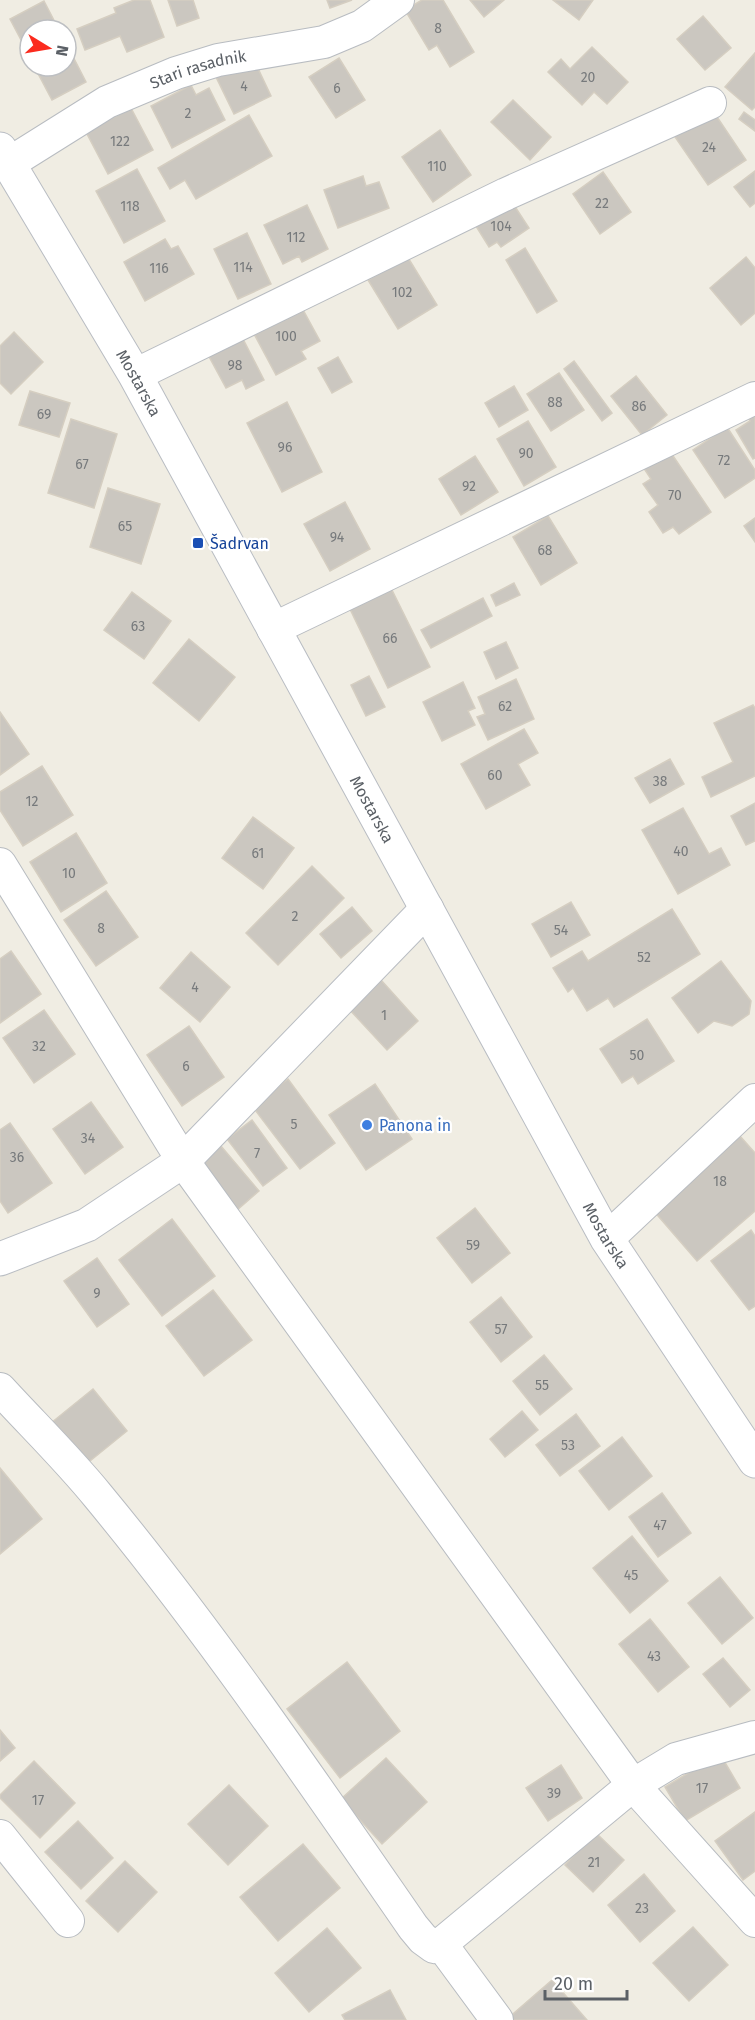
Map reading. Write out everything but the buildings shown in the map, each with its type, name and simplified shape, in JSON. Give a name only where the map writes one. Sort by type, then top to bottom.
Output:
[{"type":"main road","name":"Mostarska","points":[[4,157],[135,375],[607,1239],[755,1461]]},
{"type":"main road","points":[[0,1259],[87,1225],[183,1161],[427,909]]},
{"type":"street","name":"Stari rasadnik","points":[[4,157],[107,102],[176,73],[218,60],[324,42],[362,26],[398,0]]},
{"type":"street","points":[[135,375],[506,194],[710,103]]},
{"type":"street","points":[[273,628],[755,398]]},
{"type":"street","points":[[0,864],[183,1161],[633,1785],[755,1921]]},
{"type":"street","points":[[607,1239],[755,1100]]},
{"type":"street","points":[[0,1389],[96,1494],[182,1601],[296,1757],[418,1933],[434,1947],[441,1944],[633,1785],[676,1759],[755,1737]]},
{"type":"street","points":[[0,1836],[68,1921]]},
{"type":"street","points":[[441,1944],[497,2020]]},
{"type":"place","name":"Šadrvan","points":[[198,543]]},
{"type":"place","name":"Panona in","points":[[367,1125]]}]
